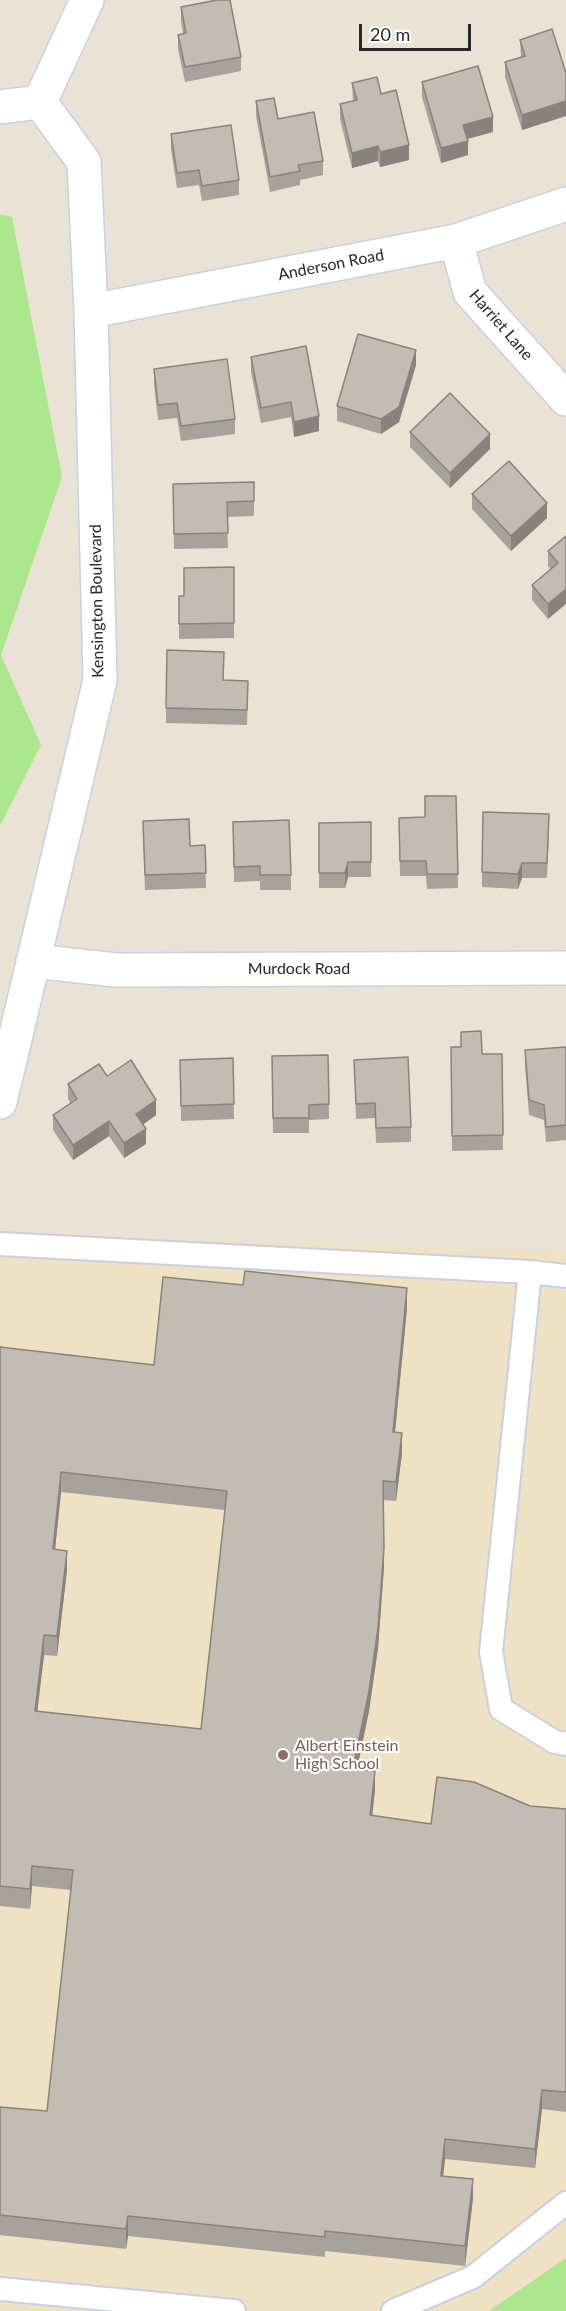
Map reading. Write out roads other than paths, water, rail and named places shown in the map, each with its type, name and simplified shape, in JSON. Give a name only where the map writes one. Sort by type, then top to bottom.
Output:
[{"type":"street","points":[[0,107],[40,102],[87,0]]},
{"type":"street","name":"Kensington Boulevard","points":[[0,1102],[100,681],[91,311],[84,162],[40,102]]},
{"type":"street","name":"Anderson Road","points":[[91,311],[456,241],[566,204]]},
{"type":"street","name":"Harriet Lane","points":[[456,241],[470,292],[566,399]]},
{"type":"street","name":"Murdock Road","points":[[33,961],[116,970],[566,968]]},
{"type":"lane","points":[[0,1244],[530,1272],[566,1276]]},
{"type":"lane","points":[[530,1272],[491,1652],[501,1709],[555,1742],[566,1744]]},
{"type":"lane","points":[[393,2311],[473,2277],[566,2203]]},
{"type":"lane","points":[[0,2289],[234,2311]]},
{"type":"place","name":"Albert Einstein High School","points":[[283,1755]]}]
